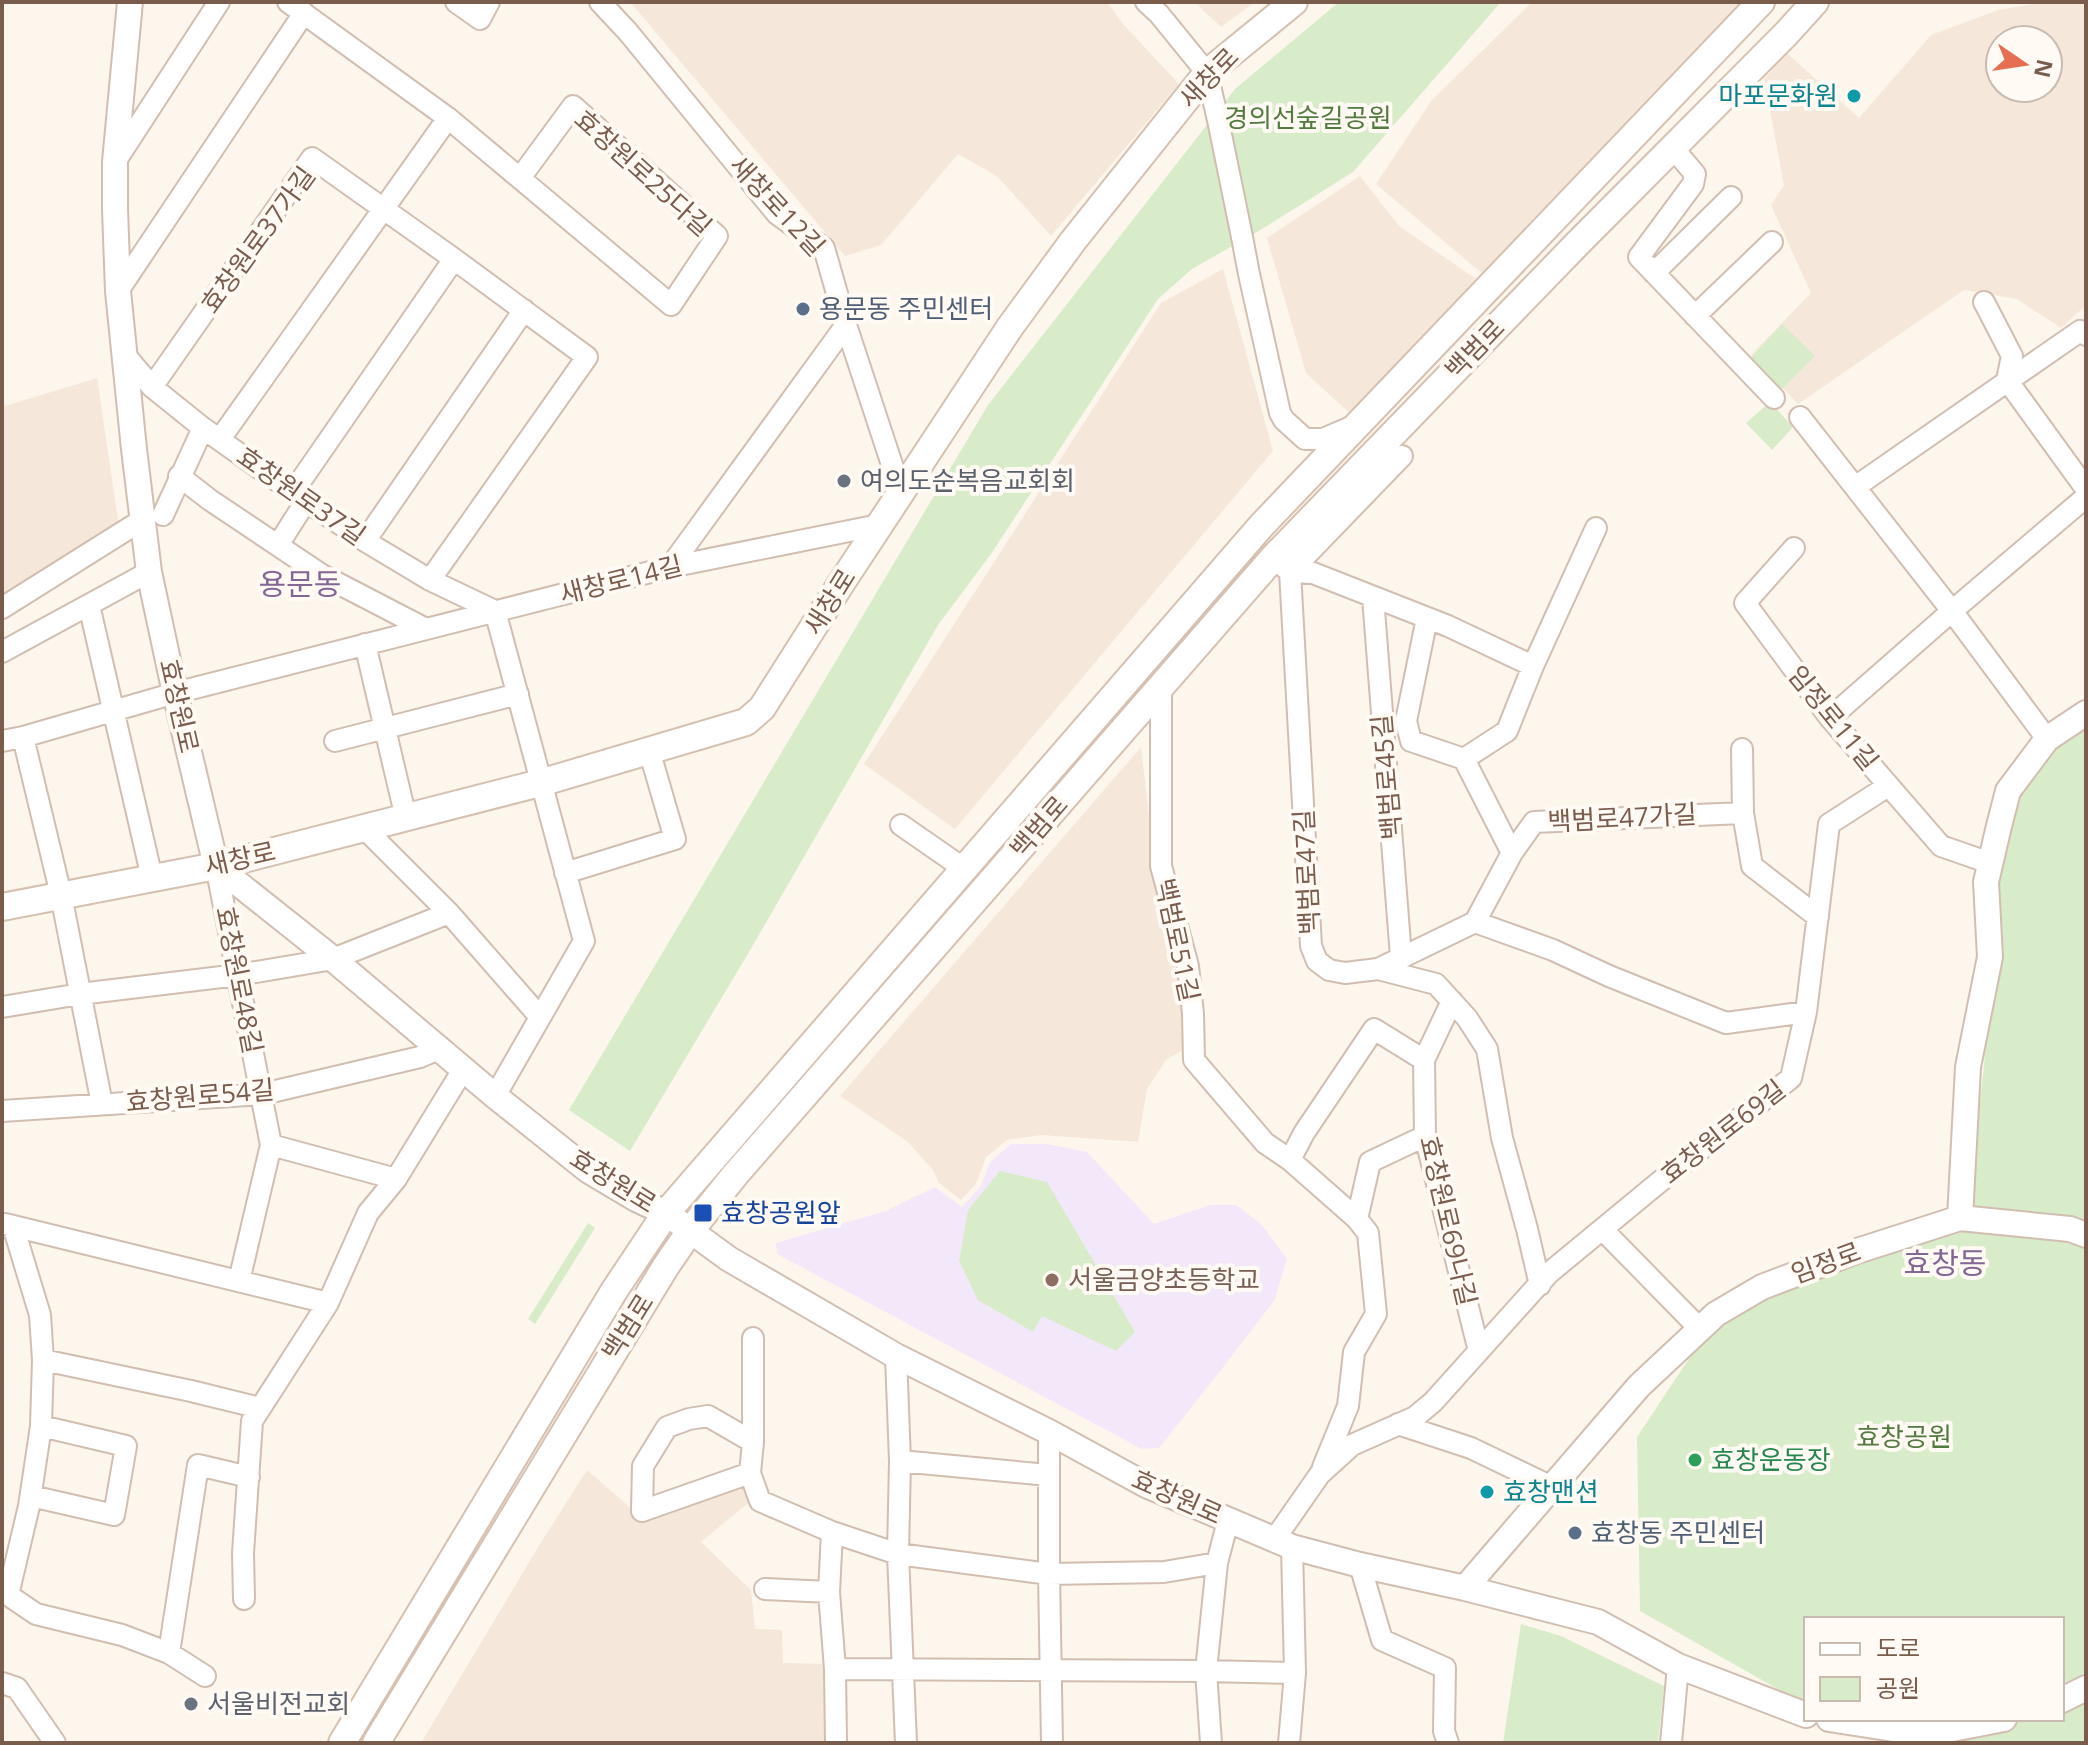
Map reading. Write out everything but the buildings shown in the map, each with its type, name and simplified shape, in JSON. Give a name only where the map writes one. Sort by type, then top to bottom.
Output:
[{"type":"main road","name":"새창로","points":[[2,907],[216,866],[365,829],[540,783],[746,722],[762,708],[1010,327],[1073,241],[1207,73],[1294,2]]},
{"type":"main road","name":"백범로","points":[[376,1743],[603,1367],[690,1231],[1161,687],[1282,565],[1672,147],[1815,2]]},
{"type":"main road","name":"백범로","points":[[342,1743],[614,1291],[666,1213],[1261,526],[1758,6]]},
{"type":"main road","points":[[1758,6],[1751,30],[1762,41],[1786,34]]},
{"type":"main road","points":[[1261,526],[1259,541],[1264,550],[1282,565]]},
{"type":"main road","points":[[764,1101],[762,1116],[768,1122],[784,1119]]},
{"type":"main road","points":[[577,1353],[591,1347],[603,1353],[603,1367]]},
{"type":"street","name":"효창원로","points":[[130,2],[115,162],[118,291],[125,355],[152,517],[149,572],[216,866],[589,1171],[666,1213],[729,1259],[896,1356],[1049,1432],[1146,1485],[1283,1543],[1360,1565],[1598,1622],[1678,1666],[1804,1714]]},
{"type":"street","points":[[115,162],[219,2]]},
{"type":"street","points":[[456,2],[480,19],[489,2]]},
{"type":"street","name":"새창로12길","points":[[600,2],[777,214],[824,248],[901,492]]},
{"type":"street","points":[[1146,2],[1207,73],[1280,413],[1305,439]]},
{"type":"street","points":[[118,291],[296,8]]},
{"type":"street","name":"효창원로25다길","points":[[296,8],[448,118],[671,305],[717,236],[573,106],[520,178]]},
{"type":"street","points":[[2,608],[152,517],[179,476],[384,210],[448,118]]},
{"type":"street","points":[[1672,147],[1695,174],[1693,184],[1639,257],[1774,398]]},
{"type":"street","name":"효창원로37가길","points":[[152,387],[312,158],[384,210]]},
{"type":"street","points":[[1654,273],[1731,197]]},
{"type":"street","points":[[384,210],[587,357],[430,580]]},
{"type":"street","points":[[1695,316],[1772,242]]},
{"type":"street","points":[[278,545],[299,496],[454,259]]},
{"type":"street","points":[[1984,302],[2012,356],[2007,380],[2086,489]]},
{"type":"street","points":[[365,541],[524,310]]},
{"type":"street","points":[[670,567],[846,325]]},
{"type":"street","points":[[1855,487],[2080,331],[2086,335]]},
{"type":"street","name":"효창원로37길","points":[[125,355],[152,387],[211,434],[299,496],[430,580],[495,611]]},
{"type":"street","points":[[1800,417],[1952,611],[2047,739]]},
{"type":"street","name":"백범로","points":[[1292,492],[1303,467],[1307,447],[1305,439],[1323,439],[1357,425]]},
{"type":"street","points":[[1282,565],[1402,456]]},
{"type":"street","points":[[179,476],[322,575],[426,629]]},
{"type":"street","points":[[1830,718],[2086,497]]},
{"type":"street","name":"새창로14길","points":[[2,741],[175,693],[670,567],[879,525]]},
{"type":"street","points":[[1512,853],[1464,759],[1507,731],[1596,528]]},
{"type":"street","name":"임정로11길","points":[[1794,548],[1745,603],[1830,718],[1941,846],[1990,863]]},
{"type":"street","points":[[1282,565],[1313,573],[1448,626],[1533,666]]},
{"type":"street","name":"백범로47길","points":[[1282,565],[1311,946],[1317,961],[1329,970],[1345,973],[1378,969],[1436,984],[1467,1018],[1487,1049],[1502,1138],[1540,1285]]},
{"type":"street","points":[[2,652],[149,572]]},
{"type":"street","name":"백범로45길","points":[[1373,597],[1401,957]]},
{"type":"street","points":[[89,605],[152,878]]},
{"type":"street","points":[[495,611],[584,941],[495,1096]]},
{"type":"street","name":"백범로45길","points":[[1427,618],[1406,721],[1411,741],[1464,759]]},
{"type":"street","points":[[365,644],[406,818]]},
{"type":"street","name":"백범로51길","points":[[1161,687],[1161,866],[1188,966],[1194,1060],[1265,1143],[1290,1160],[1357,1219]]},
{"type":"street","points":[[335,741],[518,694]]},
{"type":"street","points":[[2086,713],[2047,739],[2008,791],[1990,863],[1986,882],[1990,957],[1968,1067],[1960,1218],[2070,1229],[2086,1235]]},
{"type":"street","points":[[23,737],[61,895],[102,1104]]},
{"type":"street","points":[[1742,749],[1743,813],[1752,866],[1818,917]]},
{"type":"street","points":[[565,873],[675,839],[649,750]]},
{"type":"street","name":"효창원로69길","points":[[1283,1543],[1320,1474],[1352,1445],[1415,1417],[1433,1402],[1549,1273],[1791,1078],[1806,1012],[1829,824],[1888,786]]},
{"type":"street","name":"백범로47가길","points":[[1475,922],[1512,853],[1534,822],[1743,813]]},
{"type":"street","points":[[901,825],[963,868]]},
{"type":"street","points":[[365,829],[449,913],[540,1017]]},
{"type":"street","name":"효창원로48길","points":[[216,866],[271,1145],[239,1281]]},
{"type":"street","points":[[2,1007],[333,959],[449,913]]},
{"type":"street","points":[[1378,969],[1475,922],[1553,950],[1726,1023],[1806,1012]]},
{"type":"street","name":"효창원로69나길","points":[[1452,1001],[1424,1060],[1425,1136],[1479,1351]]},
{"type":"street","points":[[1290,1160],[1304,1133],[1374,1029],[1424,1060]]},
{"type":"street","name":"효창원로54길","points":[[2,1111],[263,1094],[420,1057],[441,1048]]},
{"type":"street","points":[[244,1599],[243,1553],[252,1421],[328,1303],[368,1213],[396,1179],[464,1068]]},
{"type":"street","points":[[1320,1474],[1348,1406],[1354,1352],[1376,1314],[1368,1233],[1357,1219],[1370,1162],[1425,1136]]},
{"type":"street","points":[[271,1145],[396,1179]]},
{"type":"street","name":"임정로","points":[[1465,1588],[1639,1386],[1716,1314],[1762,1287],[1854,1252],[1960,1218]]},
{"type":"street","points":[[8,1225],[328,1303]]},
{"type":"street","points":[[8,1225],[40,1315],[43,1360],[41,1426],[31,1496],[8,1601],[36,1614],[122,1635],[169,1653],[205,1676]]},
{"type":"street","points":[[1603,1230],[1700,1329]]},
{"type":"street","points":[[753,1338],[750,1473],[760,1501],[832,1532],[898,1554],[1049,1574],[1164,1572],[1217,1563]]},
{"type":"street","points":[[896,1356],[900,1461],[898,1554],[906,1743]]},
{"type":"street","points":[[43,1360],[260,1408]]},
{"type":"street","points":[[750,1473],[642,1511],[643,1466],[667,1427],[708,1416],[753,1442]]},
{"type":"street","points":[[1398,1424],[1471,1448],[1552,1487]]},
{"type":"street","points":[[31,1496],[114,1515],[126,1446],[41,1426]]},
{"type":"street","points":[[1049,1432],[1052,1743]]},
{"type":"street","points":[[900,1461],[1048,1475]]},
{"type":"street","points":[[169,1653],[198,1465],[249,1477]]},
{"type":"street","name":"효창원로","points":[[1211,1743],[1206,1671],[1217,1563],[1228,1521]]},
{"type":"street","points":[[832,1532],[829,1592],[835,1669],[836,1743]]},
{"type":"street","points":[[1283,1543],[1295,1673],[1289,1743]]},
{"type":"street","points":[[1360,1565],[1382,1640],[1445,1668],[1444,1731],[1448,1743]]},
{"type":"street","points":[[765,1589],[829,1592]]},
{"type":"street","points":[[1671,1743],[1678,1666]]},
{"type":"street","points":[[835,1669],[1295,1673]]},
{"type":"street","points":[[2,1683],[17,1688],[55,1743]]},
{"type":"street","points":[[2064,1699],[2086,1688]]},
{"type":"street","points":[[1839,1721],[1926,1738],[1996,1721]]},
{"type":"shaded area","points":[[630,2],[1107,2],[1123,24],[1179,84],[1051,236],[997,176],[958,154],[881,245],[845,256]]},
{"type":"shaded area","points":[[1194,2],[1255,2],[1221,27]]},
{"type":"shaded area","points":[[1532,2],[1741,2],[1484,275],[1376,184],[1432,100]]},
{"type":"shaded area","points":[[2046,2],[2086,2],[2086,305],[2061,328],[2017,299],[1964,290],[1798,404],[1751,355],[1811,293],[1771,205],[1784,185],[1764,79],[1787,53],[1859,118],[1931,35],[1998,10]]},
{"type":"shaded area","points":[[1360,176],[1399,226],[1476,279],[1356,419],[1306,373],[1267,238]]},
{"type":"shaded area","points":[[1223,269],[1273,451],[955,829],[864,764],[1161,303]]},
{"type":"shaded area","points":[[97,378],[119,526],[2,595],[2,403],[5,406]]},
{"type":"shaded area","points":[[1141,747],[1160,912],[1180,969],[1186,1048],[1166,1060],[1147,1089],[1138,1142],[1041,1135],[1007,1140],[986,1157],[976,1184],[961,1200],[939,1183],[933,1170],[908,1142],[840,1096]]},
{"type":"shaded area","name":"서울금양초등학교","points":[[1011,1144],[1047,1144],[1087,1152],[1154,1224],[1210,1205],[1236,1205],[1261,1224],[1287,1259],[1274,1301],[1159,1448],[1142,1449],[777,1254],[776,1243],[886,1211],[935,1187],[962,1207],[981,1186],[990,1162]]},
{"type":"shaded area","points":[[587,1470],[641,1517],[748,1481],[752,1500],[701,1542],[751,1590],[755,1629],[782,1630],[783,1663],[830,1664],[831,1743],[421,1743]]},
{"type":"green space","name":"경의선숲길공원","points":[[1339,2],[1501,2],[1353,172],[1192,269],[1158,299],[991,554],[938,625],[630,1151],[569,1110],[988,405],[1235,89]]},
{"type":"green space","points":[[1782,324],[1815,356],[1776,395],[1746,363]]},
{"type":"green space","points":[[1770,402],[1793,427],[1772,450],[1746,423]]},
{"type":"green space","name":"효창공원","points":[[2086,722],[2086,1743],[1931,1743],[1887,1721],[2064,1721],[2064,1617],[1804,1617],[1804,1704],[1640,1611],[1637,1437],[1704,1336],[1720,1323],[1789,1289],[1969,1210],[1995,958],[1992,884],[2003,832],[2028,776]]},
{"type":"green space","points":[[1000,1171],[1047,1182],[1135,1332],[1116,1351],[1042,1316],[1033,1332],[978,1300],[959,1261],[968,1210]]},
{"type":"green space","points":[[588,1223],[595,1228],[535,1324],[528,1319]]},
{"type":"green space","points":[[1521,1624],[1561,1636],[1664,1686],[1658,1743],[1503,1743]]},
{"type":"place","name":"마포문화원","points":[[1854,96]]},
{"type":"place","name":"용문동 주민센터","points":[[803,309]]},
{"type":"place","name":"여의도순복음교회회","points":[[844,481]]},
{"type":"place","name":"효창공원앞","points":[[703,1213]]},
{"type":"place","name":"서울금양초등학교","points":[[1052,1280]]},
{"type":"place","name":"효창운동장","points":[[1695,1460]]},
{"type":"place","name":"효창맨션","points":[[1487,1492]]},
{"type":"place","name":"효창동 주민센터","points":[[1575,1533]]},
{"type":"place","name":"서울비전교회","points":[[191,1704]]},
{"type":"district","name":"용문동","points":[[300,585]]},
{"type":"district","name":"효창동","points":[[1945,1264]]}]
